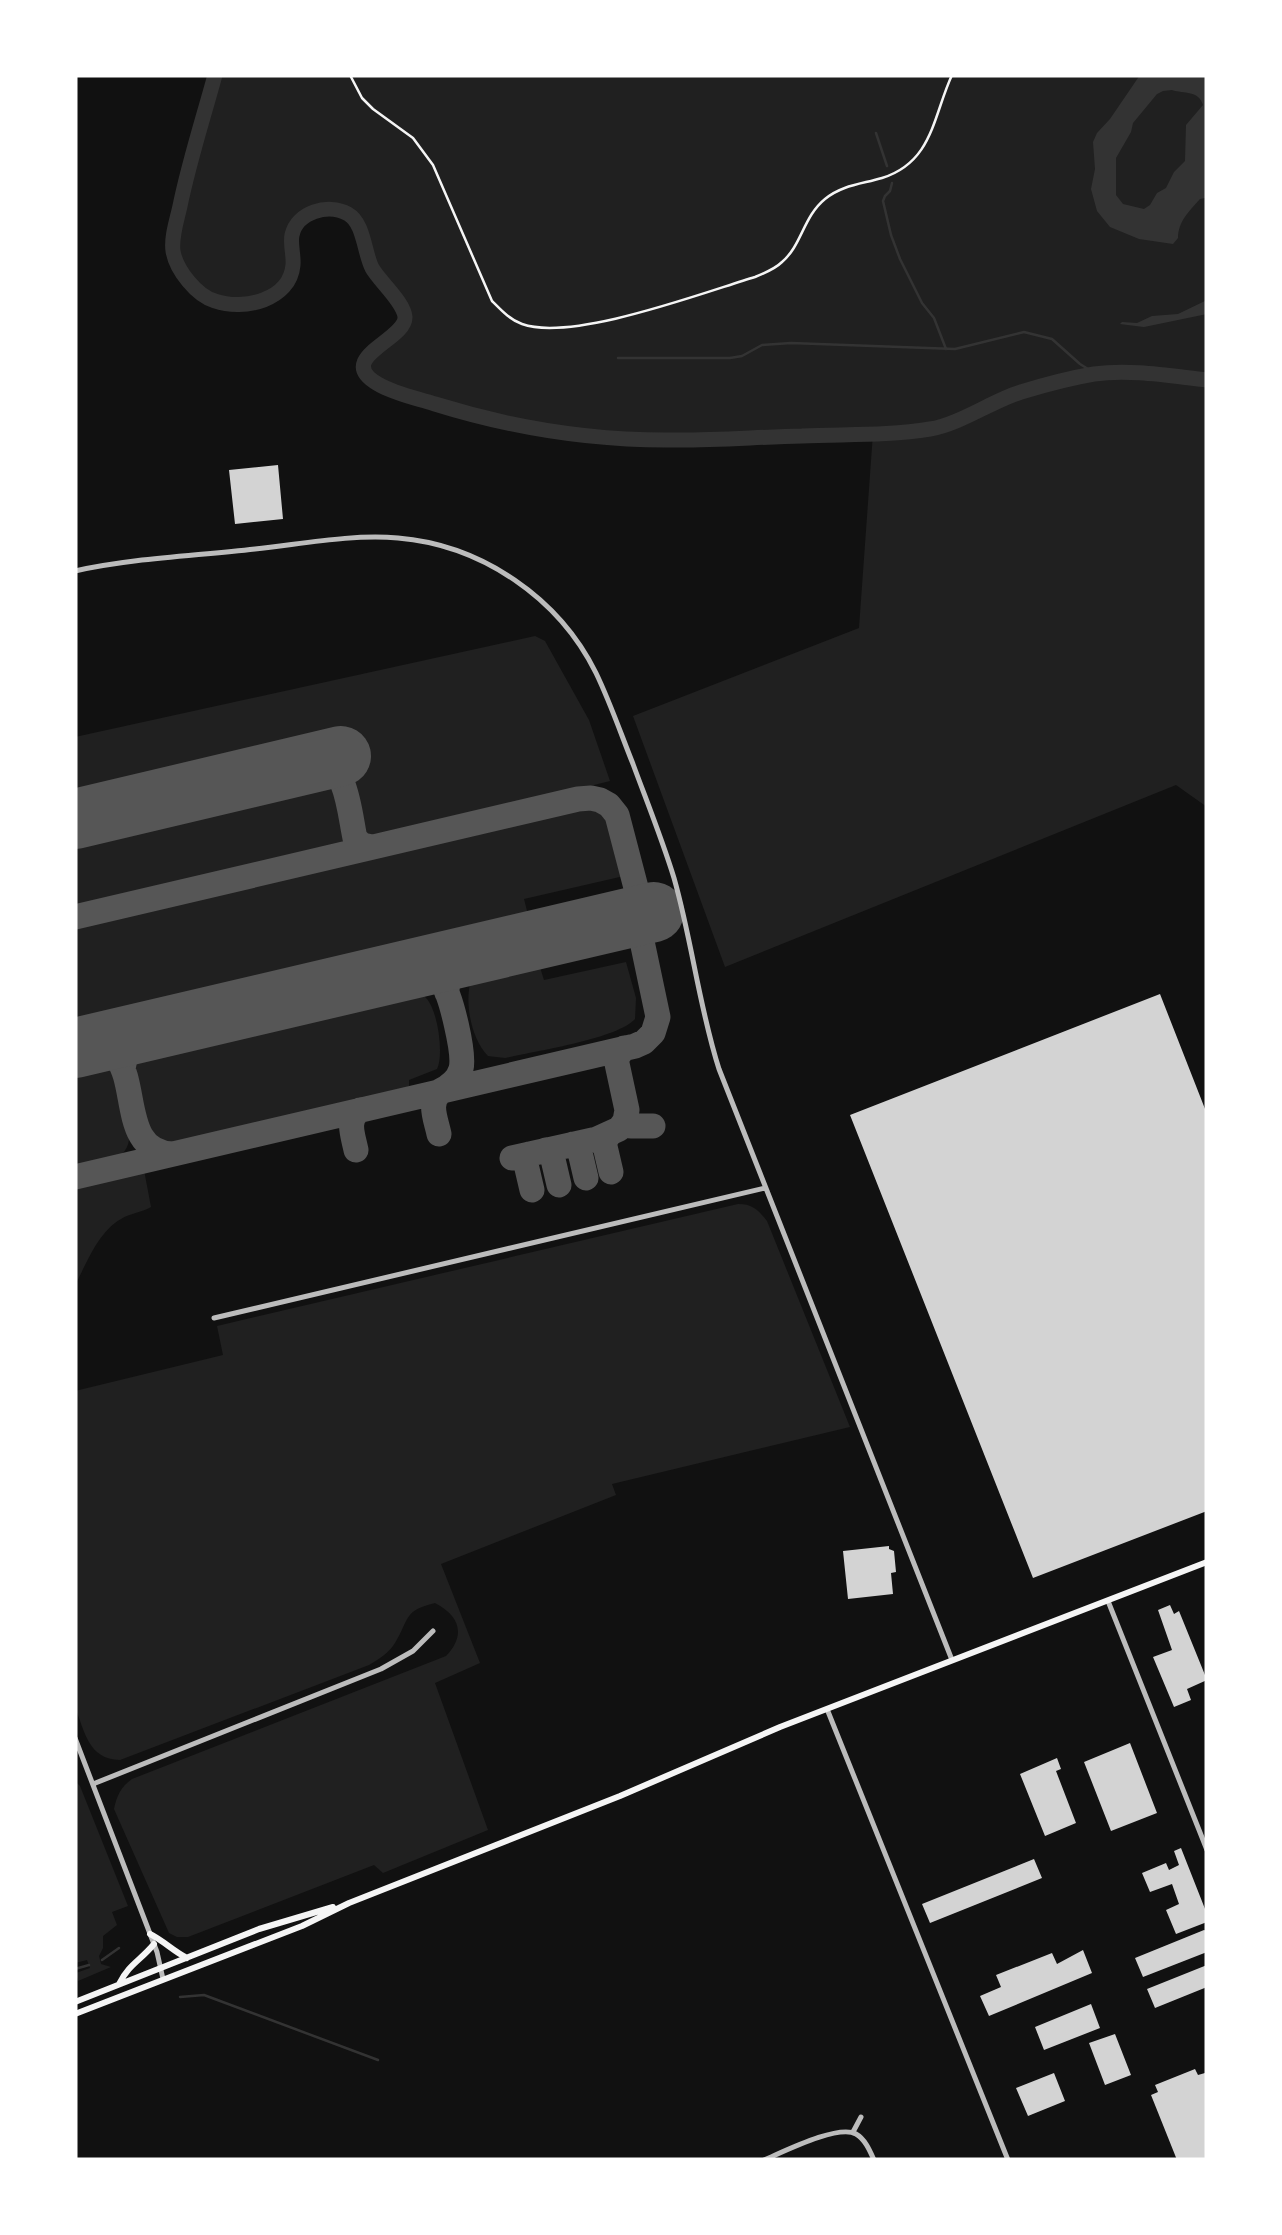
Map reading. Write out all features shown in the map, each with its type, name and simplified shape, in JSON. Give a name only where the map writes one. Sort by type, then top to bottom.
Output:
[{"type":"main road","points":[[75,2002],[287,1920],[349,1902],[620,1796],[827,1708],[1207,1562]]},
{"type":"main road","points":[[75,2014],[302,1926],[349,1902]]},
{"type":"main road","points":[[150,1934],[187,1958]]},
{"type":"main road","points":[[119,1985],[126,1968],[154,1944]]},
{"type":"street","points":[[75,571],[310,543],[398,538],[468,554],[506,574],[543,602],[576,639],[595,670],[666,852],[711,1044],[952,1660]]},
{"type":"street","points":[[214,1318],[765,1188]]},
{"type":"street","points":[[1108,1602],[1207,1850]]},
{"type":"street","points":[[93,1784],[381,1669],[412,1650],[432,1631]]},
{"type":"street","points":[[827,1708],[1008,2160]]},
{"type":"street","points":[[75,1738],[154,1944],[163,1979]]},
{"type":"street","points":[[853,2132],[861,2117]]},
{"type":"street","points":[[764,2160],[836,2132],[853,2132],[865,2142],[874,2160]]},
{"type":"path","points":[[350,75],[362,98],[412,138],[433,165],[492,301],[520,324],[548,328],[609,320],[771,270],[789,255],[812,210],[828,196],[845,186],[884,177],[922,152],[952,75]]},
{"type":"shaded area","points":[[215,75],[1207,75],[1207,807],[1176,785],[725,967],[633,716],[859,628],[873,433],[693,440],[585,436],[478,415],[389,390],[368,376],[365,361],[372,350],[399,332],[404,312],[369,263],[356,222],[349,214],[333,209],[316,211],[295,226],[291,272],[280,290],[249,304],[208,299],[183,274],[173,246]]},
{"type":"shaded area","points":[[1140,75],[1207,75],[1207,201],[1200,199],[1188,212],[1173,244],[1139,239],[1110,227],[1097,211],[1091,189],[1095,169],[1093,142]],"holes":[[[1172,90],[1195,95],[1203,105],[1186,125],[1185,161],[1150,205],[1144,209],[1123,204],[1116,195],[1116,158],[1133,123],[1157,94]]]},
{"type":"shaded area","points":[[1207,300],[1207,314],[1144,327],[1120,324],[1178,314]]},
{"type":"shaded area","points":[[535,636],[545,641],[589,720],[610,781],[371,839],[359,828],[337,735],[216,764],[205,775],[75,805],[75,737]]},
{"type":"shaded area","points":[[325,782],[337,790],[343,812],[346,840],[338,848],[75,910],[75,832],[212,800],[227,805]]},
{"type":"shaded area","points":[[589,804],[613,822],[626,873],[524,899],[529,919],[75,1026],[75,924]]},
{"type":"shaded area","points":[[538,961],[544,980],[626,962],[636,998],[635,1019],[611,1033],[574,1043],[505,1058],[488,1056],[471,1022],[470,984],[476,975]]},
{"type":"shaded area","points":[[411,991],[425,997],[434,1012],[439,1062],[437,1069],[409,1080],[409,1086],[397,1093],[176,1146],[160,1143],[147,1132],[132,1072],[136,1055]]},
{"type":"shaded area","points":[[108,1063],[123,1100],[128,1144],[112,1161],[75,1169],[75,1070]]},
{"type":"shaded area","points":[[144,1170],[151,1207],[124,1217],[106,1232],[75,1285],[75,1186]]},
{"type":"shaded area","points":[[738,1204],[755,1208],[767,1221],[850,1427],[612,1484],[616,1495],[441,1564],[480,1663],[435,1683],[488,1830],[383,1873],[374,1865],[188,1937],[169,1933],[114,1809],[125,1785],[446,1656],[456,1641],[457,1626],[450,1614],[435,1603],[425,1606],[409,1617],[390,1650],[369,1665],[120,1760],[101,1755],[89,1742],[75,1707],[75,1391],[223,1355],[217,1326]]},
{"type":"shaded area","points":[[75,1781],[128,1906],[112,1912],[117,1925],[103,1936],[101,1964],[111,1967],[78,1981],[76,1973],[90,1968],[87,1960],[75,1963]]},
{"type":"building","points":[[278,465],[283,519],[235,524],[229,470]]},
{"type":"building","points":[[1160,994],[1207,1114],[1207,1511],[1033,1578],[850,1115]]},
{"type":"building","points":[[889,1546],[894,1551],[896,1572],[891,1573],[893,1594],[848,1599],[843,1551]]},
{"type":"building","points":[[1170,1605],[1174,1614],[1179,1611],[1207,1680],[1187,1689],[1191,1700],[1174,1707],[1153,1657],[1172,1650],[1158,1610]]},
{"type":"building","points":[[1130,1743],[1157,1813],[1111,1831],[1084,1762]]},
{"type":"building","points":[[1057,1758],[1061,1769],[1056,1771],[1076,1823],[1045,1836],[1020,1774]]},
{"type":"building","points":[[1181,1848],[1207,1922],[1176,1934],[1166,1910],[1179,1904],[1172,1884],[1150,1892],[1142,1873],[1166,1863],[1169,1870],[1179,1865],[1174,1851]]},
{"type":"building","points":[[1034,1859],[1042,1878],[930,1923],[922,1904]]},
{"type":"building","points":[[1204,1930],[1207,1952],[1143,1977],[1135,1958]]},
{"type":"building","points":[[1083,1950],[1092,1973],[989,2016],[980,1996],[1001,1987],[996,1975],[1052,1953],[1057,1964]]},
{"type":"building","points":[[1207,1965],[1207,1987],[1155,2008],[1147,1989]]},
{"type":"building","points":[[1091,2004],[1100,2028],[1044,2050],[1035,2027]]},
{"type":"building","points":[[1115,2034],[1131,2075],[1105,2085],[1089,2043]]},
{"type":"building","points":[[1195,2069],[1198,2075],[1205,2073],[1207,2077],[1207,2160],[1177,2160],[1151,2095],[1158,2092],[1155,2085]]},
{"type":"building","points":[[1054,2073],[1065,2101],[1028,2116],[1016,2088]]},
{"type":"waterway","points":[[215,75],[174,234],[173,251],[183,274],[201,294],[215,301],[239,305],[264,300],[284,287],[290,277],[292,235],[300,220],[323,210],[348,214],[361,231],[372,268],[401,305],[405,317],[395,334],[375,349],[363,366],[366,375],[378,384],[406,396],[549,431],[607,438],[700,440],[930,429],[1021,392],[1094,374],[1136,373],[1207,380]]},
{"type":"waterway","points":[[876,133],[887,166]]},
{"type":"waterway","points":[[892,183],[883,201],[891,235],[946,349]]},
{"type":"waterway","points":[[618,358],[730,358],[762,345],[791,343],[955,349],[1024,332],[1052,339],[1096,374]]},
{"type":"waterway","points":[[102,1960],[119,1948]]},
{"type":"waterway","points":[[75,1969],[89,1965]]},
{"type":"waterway","points":[[180,1997],[204,1995],[378,2060]]},
{"type":"taxiway","points":[[279,770],[319,763],[336,771],[346,792],[355,838],[372,847]]},
{"type":"taxiway","points":[[75,917],[591,798],[609,805],[617,815],[640,903],[639,927],[658,1017],[653,1033],[635,1046],[75,1177]]},
{"type":"taxiway","points":[[552,936],[627,916],[637,906],[638,895]]},
{"type":"taxiway","points":[[447,993],[451,973],[462,961],[538,939]]},
{"type":"taxiway","points":[[329,988],[414,970],[439,980],[453,1012],[462,1061],[456,1079],[440,1091]]},
{"type":"taxiway","points":[[123,1069],[127,1048],[140,1035],[227,1012]]},
{"type":"taxiway","points":[[75,1049],[100,1048],[116,1057],[140,1134],[152,1148],[173,1154]]},
{"type":"taxiway","points":[[512,1158],[597,1139],[619,1129],[627,1110],[616,1059],[624,1048]]},
{"type":"taxiway","points":[[439,1134],[434,1105],[442,1091]]},
{"type":"taxiway","points":[[356,1150],[352,1123],[360,1110]]},
{"type":"taxiway","points":[[626,1118],[631,1126],[653,1126]]},
{"type":"taxiway","points":[[609,1135],[604,1142],[611,1172]]},
{"type":"taxiway","points":[[573,1144],[579,1148],[586,1178]]},
{"type":"taxiway","points":[[546,1150],[552,1155],[559,1185]]},
{"type":"taxiway","points":[[529,1154],[525,1160],[532,1190]]},
{"type":"runway","points":[[75,819],[341,756]]},
{"type":"runway","points":[[75,1048],[654,912]]}]
